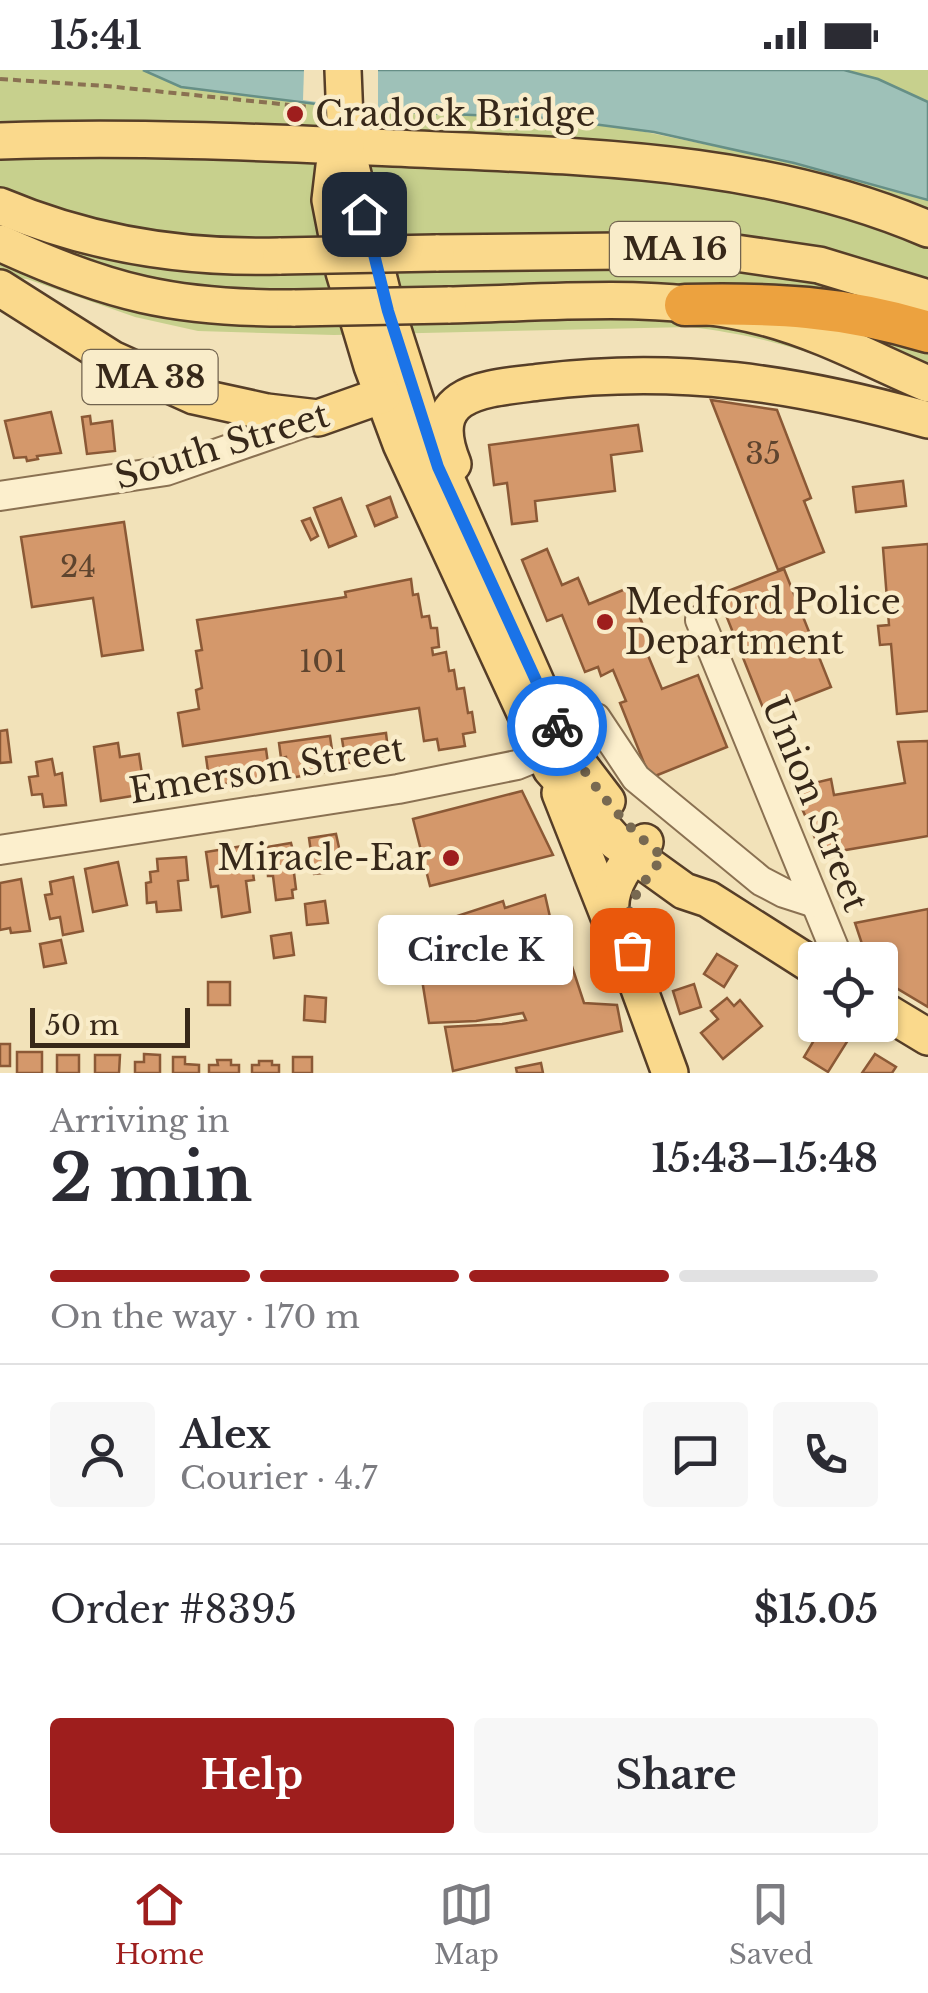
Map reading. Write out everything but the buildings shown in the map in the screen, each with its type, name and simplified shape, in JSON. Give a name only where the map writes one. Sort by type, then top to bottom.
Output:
[{"type":"highway","points":[[685,305],[817,306],[928,332]]},
{"type":"main road","points":[[344,70],[326,107],[346,146],[397,342],[438,467],[566,743],[649,856]]},
{"type":"main road","points":[[0,140],[148,138],[652,160],[818,190],[928,228]]},
{"type":"main road","points":[[346,146],[332,176],[332,214],[344,272],[383,395],[401,444],[548,762],[670,1073]]},
{"type":"main road","name":"MA 16","points":[[0,206],[75,233],[145,249],[210,256],[672,249],[746,253],[826,267],[928,298]]},
{"type":"main road","name":"MA 16","points":[[0,244],[88,281],[134,295],[200,306],[635,302],[747,314],[799,328],[928,384]]},
{"type":"main road","name":"MA 38","points":[[0,288],[112,359],[194,396],[267,412],[318,418]]},
{"type":"main road","points":[[485,570],[475,520],[444,432],[454,403],[480,391],[628,374],[684,375],[824,394],[928,420]]},
{"type":"main road","name":"South Street","points":[[318,418],[383,395]]},
{"type":"main road","points":[[548,762],[600,828],[649,856],[798,956]]},
{"type":"main road","points":[[616,934],[610,912],[611,893],[649,856]]},
{"type":"main road","points":[[646,1006],[627,916],[649,856]]},
{"type":"main road","points":[[898,1019],[928,1038]]},
{"type":"street","points":[[383,395],[398,372],[397,342]]},
{"type":"street","name":"South Street","points":[[0,496],[152,474],[200,461],[318,418]]},
{"type":"street","name":"Union Street","points":[[700,620],[831,942]]},
{"type":"street","points":[[596,718],[636,778],[761,881],[815,903]]},
{"type":"street","name":"Emerson Street","points":[[0,850],[398,789],[516,764],[548,762]]},
{"type":"path","points":[[0,79],[326,107]]},
{"type":"green space","points":[[0,70],[143,70],[181,87],[372,111],[547,118],[626,128],[767,157],[921,197],[928,200],[928,402],[868,375],[784,345],[690,327],[334,335],[198,331],[135,317],[27,279],[0,276]]},
{"type":"green space","points":[[844,70],[928,70],[928,102],[878,79]]},
{"type":"water","points":[[143,70],[844,70],[878,79],[928,102],[928,200],[794,163],[654,132],[547,118],[372,111],[181,87]]},
{"type":"pier","name":"Cradock Bridge","points":[[304,70],[378,70],[378,111],[303,100]]},
{"type":"way so far","points":[[557,726],[578,763],[617,815],[663,857],[639,890],[627,916],[632,950]]},
{"type":"place","name":"Cradock Bridge","points":[[295,114]]},
{"type":"place","name":"Medford Police Department","points":[[605,622]]},
{"type":"place","name":"Miracle-Ear","points":[[451,858]]},
{"type":"place","name":"Circle K","points":[[632,950]]},
{"type":"route","points":[[364,214],[388,311],[438,467],[557,726]]}]
